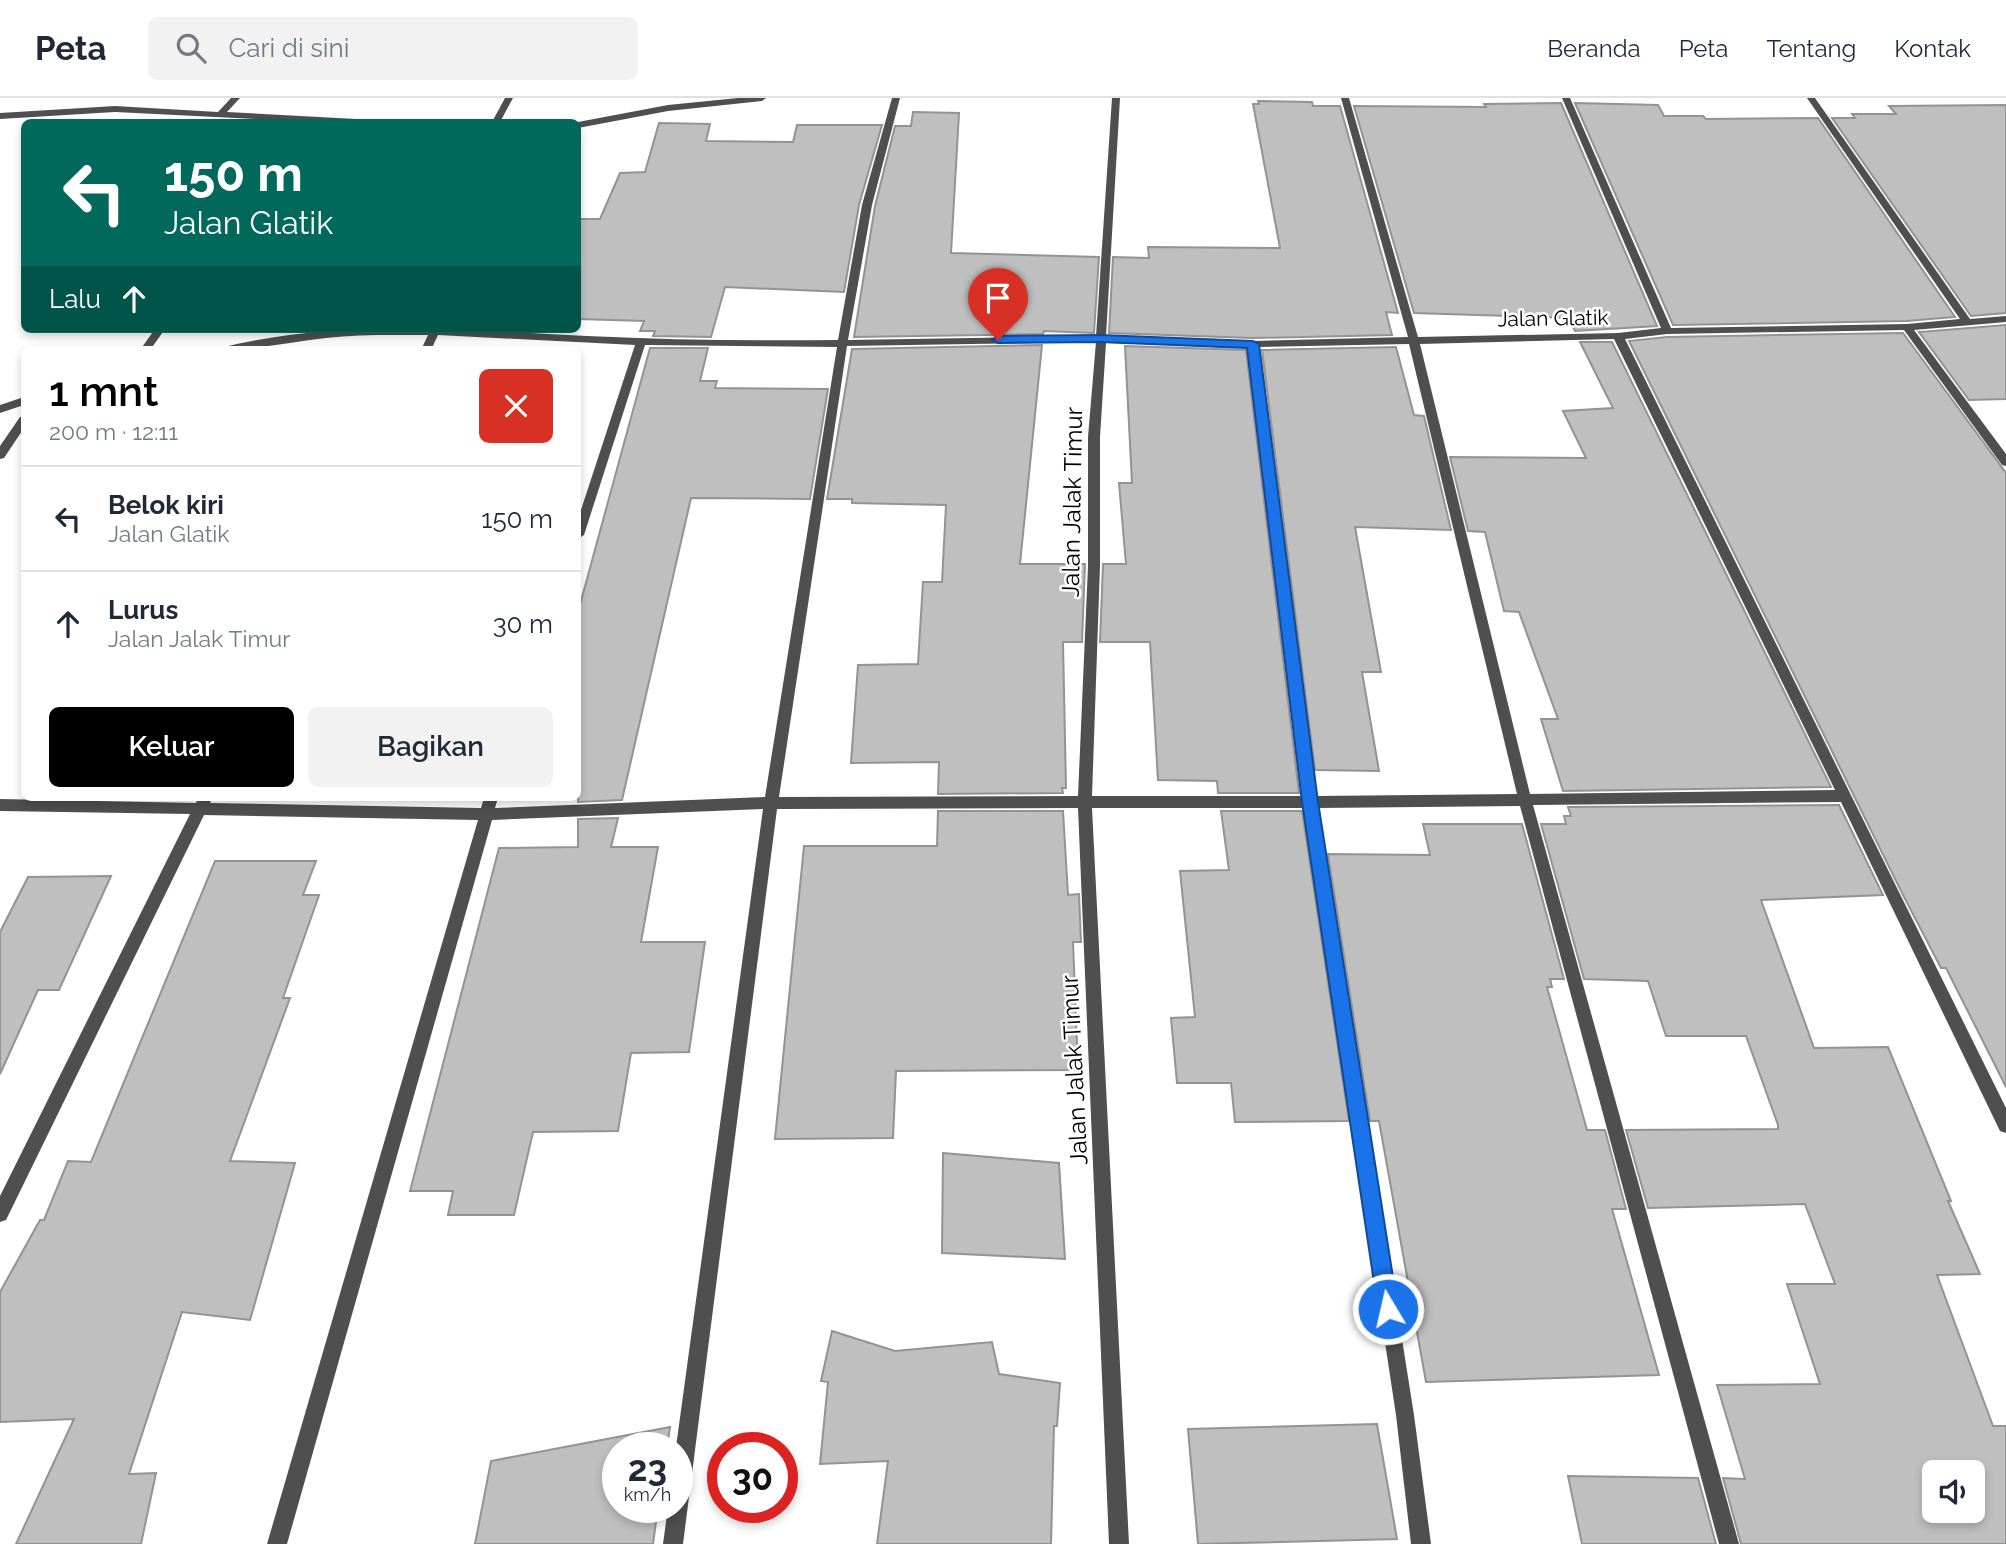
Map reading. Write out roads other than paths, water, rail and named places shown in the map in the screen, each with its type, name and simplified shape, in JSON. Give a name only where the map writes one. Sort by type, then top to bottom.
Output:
[{"type":"street","points":[[87,109],[99,98]]},
{"type":"street","points":[[220,114],[236,98]]},
{"type":"street","points":[[498,119],[509,98]]},
{"type":"street","points":[[581,124],[668,108],[762,98]]},
{"type":"street","points":[[673,1544],[771,803],[843,341],[867,205],[896,98]]},
{"type":"street","name":"Jalan Jalak Timur","points":[[1116,98],[1094,437],[1094,566],[1085,801],[1119,1544]]},
{"type":"street","points":[[1345,98],[1414,341],[1525,800],[1729,1544]]},
{"type":"street","points":[[1566,98],[1667,331]]},
{"type":"street","points":[[1811,98],[1966,322]]},
{"type":"street","points":[[0,116],[87,109],[284,119]]},
{"type":"street","name":"Jalan Glatik","points":[[1101,339],[1253,344],[1414,341],[1618,336],[1667,331],[1906,327],[2006,319]]},
{"type":"street","points":[[1906,327],[2006,462]]},
{"type":"street","points":[[247,346],[327,333]]},
{"type":"street","points":[[472,333],[641,342],[1101,339]]},
{"type":"street","points":[[1618,336],[2006,1125]]},
{"type":"street","points":[[581,526],[641,342]]},
{"type":"street","points":[[1253,344],[1310,802],[1405,1415],[1421,1544]]},
{"type":"street","points":[[0,408],[21,402]]},
{"type":"street","points":[[0,455],[21,424]]},
{"type":"street","points":[[0,805],[488,806],[1310,802],[1845,796]]},
{"type":"street","points":[[0,1214],[202,804]]},
{"type":"street","points":[[276,1544],[488,806]]}]
